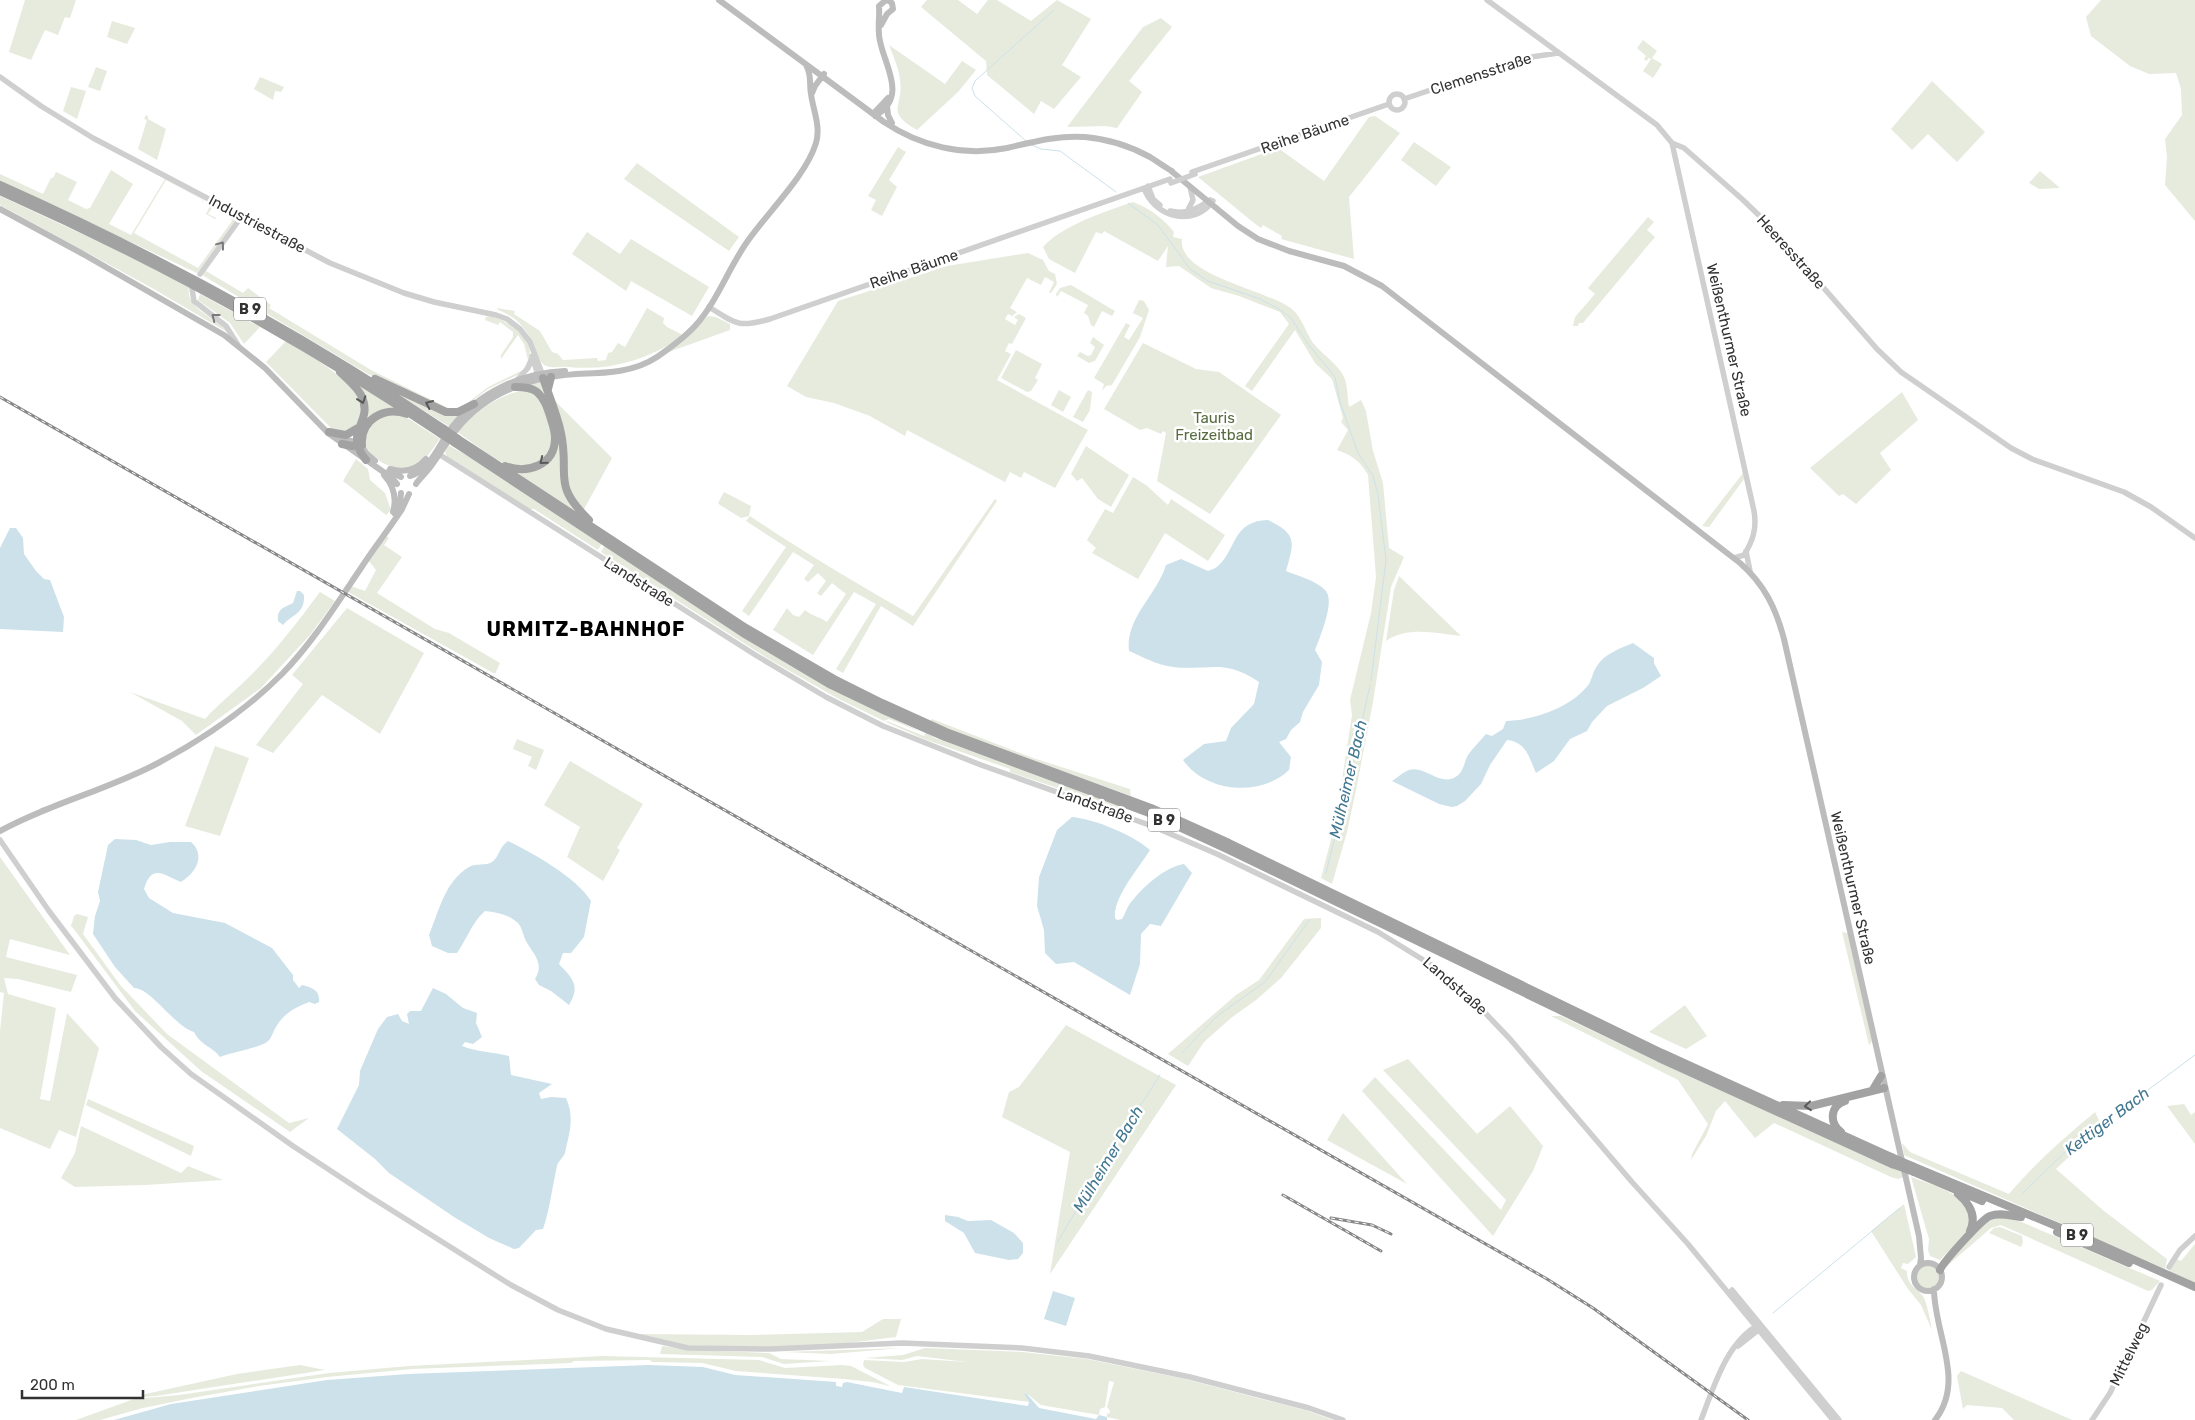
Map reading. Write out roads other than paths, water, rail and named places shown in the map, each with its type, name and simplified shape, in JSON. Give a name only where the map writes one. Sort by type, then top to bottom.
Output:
[{"type":"highway","name":"B 9","points":[[0,185],[128,244],[208,285],[358,373],[425,416],[442,434]]},
{"type":"highway","name":"B 9","points":[[0,191],[100,236],[157,265],[328,360],[442,434],[494,462],[774,645],[882,704],[946,732],[1151,808],[1229,843],[1766,1102],[1850,1139],[1892,1160]]},
{"type":"highway","points":[[328,360],[354,385],[361,395],[365,413],[356,434],[358,444],[366,460]]},
{"type":"highway","name":"B 9","points":[[358,373],[446,412],[456,412],[474,404]]},
{"type":"highway","points":[[545,375],[548,394],[562,434],[564,481],[567,493],[575,506],[601,532]]},
{"type":"highway","name":"B 9","points":[[494,462],[514,469],[530,469],[543,463],[554,448],[555,432],[544,401],[533,390],[516,383]]},
{"type":"highway","points":[[358,444],[365,428],[377,415],[396,411],[416,418]]},
{"type":"highway","points":[[329,432],[346,436],[359,426]]},
{"type":"highway","name":"B 9","points":[[456,441],[743,633],[832,685],[881,709],[945,737],[1149,813],[1659,1058],[1913,1169],[2092,1241],[2195,1287]]},
{"type":"highway","points":[[342,444],[358,444]]},
{"type":"highway","points":[[1872,1091],[1881,1076]]},
{"type":"highway","name":"B 9","points":[[1766,1102],[1805,1107],[1872,1091],[1884,1091]]},
{"type":"highway","name":"B 9","points":[[1850,1139],[1834,1126],[1832,1115],[1836,1106],[1846,1101],[1884,1091]]},
{"type":"highway","name":"B 9","points":[[1913,1169],[1950,1188],[2195,1293]]},
{"type":"highway","points":[[1934,1266],[1964,1238],[1972,1225],[1972,1213],[1968,1204],[1950,1188]]},
{"type":"highway","points":[[1934,1266],[1947,1260],[1984,1219],[1998,1214],[2021,1217]]},
{"type":"main road","points":[[719,0],[806,65],[822,74]]},
{"type":"main road","points":[[725,0],[900,132],[914,139],[947,149],[976,151],[997,150],[1038,140],[1077,136],[1107,140],[1136,150],[1170,170],[1211,201]]},
{"type":"main road","points":[[884,13],[893,10],[889,1],[880,4],[884,13],[879,32],[881,46],[892,76],[891,93],[887,106],[888,115],[892,123]]},
{"type":"main road","points":[[381,468],[399,471],[415,468],[425,460],[442,434],[474,404],[494,391],[545,375],[620,371],[646,363],[689,332],[709,308],[744,246],[792,183],[814,146],[817,124],[812,99],[810,73],[806,65]]},
{"type":"main road","points":[[811,83],[814,78],[822,74]]},
{"type":"main road","points":[[812,99],[813,89],[822,74]]},
{"type":"main road","points":[[876,114],[891,93]]},
{"type":"main road","points":[[876,114],[887,106]]},
{"type":"main road","points":[[876,114],[914,139]]},
{"type":"main road","points":[[1170,170],[1211,201]]},
{"type":"main road","name":"Weißenthurmer Straße","points":[[1211,201],[1270,244],[1338,264],[1365,276],[1388,291],[1734,558],[1750,571],[1771,601],[1784,639],[1884,1091],[1919,1236],[1920,1265]]},
{"type":"main road","points":[[0,209],[200,320],[265,368],[321,426],[342,444],[381,468],[401,477],[410,476],[420,471],[436,455],[442,434]]},
{"type":"main road","points":[[0,831],[159,763],[192,744],[244,708],[306,648],[402,509],[409,494],[414,490],[436,455],[458,428],[474,412],[516,383]]},
{"type":"main road","points":[[321,426],[339,439],[358,444],[395,480],[401,492],[398,507],[374,549]]},
{"type":"main road","points":[[381,468],[395,496],[390,523]]},
{"type":"main road","points":[[410,476],[416,484]]},
{"type":"main road","points":[[397,484],[401,477]]},
{"type":"main road","points":[[401,492],[409,494]]},
{"type":"main road","name":"Weißenthurmer Straße","points":[[1919,1236],[1934,1266]]},
{"type":"main road","points":[[1926,1291],[1934,1289],[1941,1281],[1934,1266],[1920,1265],[1915,1272],[1914,1280],[1918,1287],[1930,1295],[1936,1314],[1950,1381],[1946,1401],[1935,1420]]},
{"type":"main road","points":[[1934,1289],[1936,1314]]},
{"type":"street","name":"Clemensstraße","points":[[1487,0],[1532,35],[1657,125],[1672,143]]},
{"type":"street","name":"Clemensstraße","points":[[1404,100],[1525,58],[1558,53]]},
{"type":"street","name":"Industriestraße","points":[[0,77],[87,134],[317,257],[377,283],[429,300],[501,316],[518,327],[527,338],[545,375]]},
{"type":"street","name":"Reihe Bäume","points":[[1399,94],[1405,104],[1400,110],[1394,110],[1389,104],[1389,100],[1394,95],[1399,94]]},
{"type":"street","name":"Reihe Bäume","points":[[709,308],[734,323],[751,324],[1194,173],[1389,104]]},
{"type":"street","name":"Heeresstraße","points":[[1672,143],[1678,144],[1702,163],[1761,217],[1877,349],[1901,372],[2025,456],[2046,466],[2124,492],[2151,507],[2195,538]]},
{"type":"street","name":"Weißenthurmer Straße","points":[[1672,143],[1754,511],[1756,527],[1746,551]]},
{"type":"street","points":[[1187,212],[1194,200],[1190,187]]},
{"type":"street","points":[[1146,189],[1156,206],[1166,213],[1176,216],[1195,214],[1211,201]]},
{"type":"street","points":[[1146,189],[1153,199],[1164,208],[1175,212],[1187,212],[1211,201]]},
{"type":"street","points":[[200,274],[242,216]]},
{"type":"street","points":[[192,289],[194,301],[226,326],[239,347]]},
{"type":"street","points":[[527,338],[532,356],[545,375]]},
{"type":"street","points":[[516,383],[528,368],[532,356]]},
{"type":"street","points":[[539,364],[545,375]]},
{"type":"street","name":"Landstraße","points":[[436,455],[772,665],[849,709],[940,750],[1184,839],[1318,902],[1405,947],[1443,973],[1479,1005],[1688,1244]]},
{"type":"street","points":[[1734,558],[1750,543]]},
{"type":"street","points":[[1734,558],[1742,557],[1746,551]]},
{"type":"street","points":[[1746,551],[1750,571]]},
{"type":"street","points":[[0,840],[49,911],[114,998],[160,1047],[191,1074],[261,1124],[369,1196],[511,1285],[558,1310],[606,1329],[688,1348],[771,1349],[902,1344],[1022,1348],[1089,1356],[1190,1377],[1309,1408],[1343,1420]]},
{"type":"street","points":[[2169,1267],[2177,1253],[2195,1236]]},
{"type":"street","points":[[1688,1244],[1760,1326],[1833,1420]]},
{"type":"street","points":[[1688,1244],[1712,1268],[1839,1420]]},
{"type":"street","name":"Mittelweg","points":[[2092,1420],[2110,1394],[2161,1285]]},
{"type":"street","points":[[1744,1310],[1747,1332]]},
{"type":"street","points":[[1701,1420],[1722,1367],[1747,1332],[1760,1326]]},
{"type":"street","points":[[1734,1348],[1760,1326]]},
{"type":"water","points":[[1268,520],[1285,530],[1291,540],[1291,553],[1286,571],[1317,584],[1328,595],[1329,602],[1326,619],[1315,650],[1322,662],[1319,685],[1303,712],[1300,722],[1291,730],[1286,739],[1279,742],[1291,757],[1289,770],[1277,779],[1264,784],[1234,788],[1219,785],[1205,779],[1193,771],[1183,760],[1204,744],[1226,741],[1231,728],[1254,704],[1259,682],[1236,670],[1226,668],[1186,668],[1161,664],[1129,651],[1129,639],[1137,617],[1162,576],[1166,565],[1181,559],[1208,571],[1212,570],[1224,559],[1241,531],[1248,525]]},
{"type":"water","points":[[10,528],[16,528],[23,538],[24,554],[36,571],[44,579],[50,580],[64,617],[63,632],[0,629],[0,548]]},
{"type":"water","points":[[297,591],[304,595],[303,606],[298,613],[283,625],[278,621],[279,613],[282,609],[293,603]]},
{"type":"water","points":[[1633,643],[1654,658],[1654,663],[1661,676],[1643,688],[1607,706],[1592,722],[1587,731],[1570,739],[1554,761],[1536,773],[1523,747],[1507,740],[1490,765],[1481,784],[1465,801],[1457,806],[1452,807],[1439,804],[1392,781],[1407,771],[1415,769],[1445,779],[1457,776],[1463,769],[1468,755],[1486,734],[1492,736],[1503,729],[1506,721],[1540,715],[1572,700],[1589,684],[1596,668],[1604,658]]},
{"type":"water","points":[[1072,817],[1092,821],[1113,829],[1143,844],[1150,850],[1122,892],[1115,910],[1115,918],[1117,920],[1122,919],[1130,903],[1162,873],[1184,864],[1192,873],[1161,926],[1150,924],[1141,934],[1140,964],[1130,995],[1074,962],[1056,964],[1045,953],[1044,930],[1037,906],[1039,877],[1057,830]]},
{"type":"water","points":[[115,839],[136,840],[151,845],[170,842],[191,842],[198,852],[195,869],[181,882],[163,874],[154,874],[147,881],[144,889],[149,898],[173,913],[225,923],[272,948],[293,975],[293,980],[299,988],[302,985],[315,990],[319,1002],[315,1004],[309,1002],[299,1006],[282,1018],[271,1038],[265,1043],[220,1057],[200,1040],[194,1032],[179,1023],[148,994],[134,988],[115,967],[93,934],[95,916],[100,901],[98,892],[108,845]]},
{"type":"water","points":[[508,841],[542,859],[565,875],[591,901],[584,937],[571,953],[563,953],[559,964],[571,978],[575,987],[573,998],[569,1005],[551,991],[539,985],[535,979],[539,968],[537,959],[519,925],[515,920],[507,916],[485,911],[473,925],[457,953],[448,953],[432,946],[429,935],[448,888],[469,867],[492,862],[502,846]]},
{"type":"water","points":[[433,988],[446,994],[463,1008],[477,1013],[476,1023],[482,1037],[473,1044],[465,1042],[462,1046],[473,1050],[509,1056],[511,1075],[552,1084],[539,1093],[541,1099],[551,1097],[566,1098],[569,1105],[571,1119],[568,1139],[565,1153],[557,1166],[543,1229],[536,1230],[519,1248],[514,1249],[489,1238],[454,1217],[389,1173],[375,1159],[337,1129],[359,1085],[360,1071],[378,1029],[387,1017],[398,1014],[402,1021],[409,1024],[407,1014],[410,1011],[421,1011]]},
{"type":"water","points":[[945,1215],[968,1221],[991,1220],[1014,1233],[1023,1243],[1023,1253],[1018,1259],[1009,1260],[975,1253],[964,1233],[945,1221]]},
{"type":"water","points":[[1053,1291],[1075,1298],[1066,1326],[1044,1319]]},
{"type":"water","points":[[649,1365],[703,1367],[735,1375],[836,1382],[836,1386],[842,1387],[843,1383],[847,1382],[902,1393],[904,1387],[1028,1406],[1029,1402],[1024,1394],[1026,1393],[1039,1408],[1096,1419],[1099,1415],[1107,1417],[1107,1420],[114,1420],[171,1404],[327,1380],[408,1374]]},
{"type":"waterway","name":"Mülheimer Bach","points":[[1026,141],[975,96],[972,88],[975,81],[1053,11]]},
{"type":"waterway","name":"Mülheimer Bach","points":[[1032,145],[1041,149],[1060,151],[1116,192]]},
{"type":"waterway","name":"Mülheimer Bach","points":[[1128,203],[1158,225],[1190,269],[1208,281],[1260,299],[1291,318],[1308,344],[1335,377],[1340,402],[1358,453],[1373,476],[1378,494],[1386,560],[1371,681]]},
{"type":"waterway","name":"Mülheimer Bach","points":[[1326,873],[1370,685]]},
{"type":"waterway","name":"Mülheimer Bach","points":[[1182,1053],[1217,1016],[1265,982],[1310,919]]},
{"type":"waterway","name":"Kettiger Bach","points":[[2023,1193],[2066,1151],[2195,1055]]},
{"type":"waterway","name":"Mülheimer Bach","points":[[1057,1243],[1104,1163],[1160,1075]]},
{"type":"waterway","name":"Kettiger Bach","points":[[1773,1313],[1900,1208]]},
{"type":"railway","points":[[0,397],[1547,1279],[1593,1308],[1748,1420]]},
{"type":"railway","points":[[1283,1195],[1381,1251]]},
{"type":"railway","points":[[1331,1218],[1372,1225],[1391,1234]]},
{"type":"district","name":"URMITZ-BAHNHOF","points":[[586,629]]},
{"type":"park label","name":"Tauris Freizeitbad","points":[[1214,426]]}]
